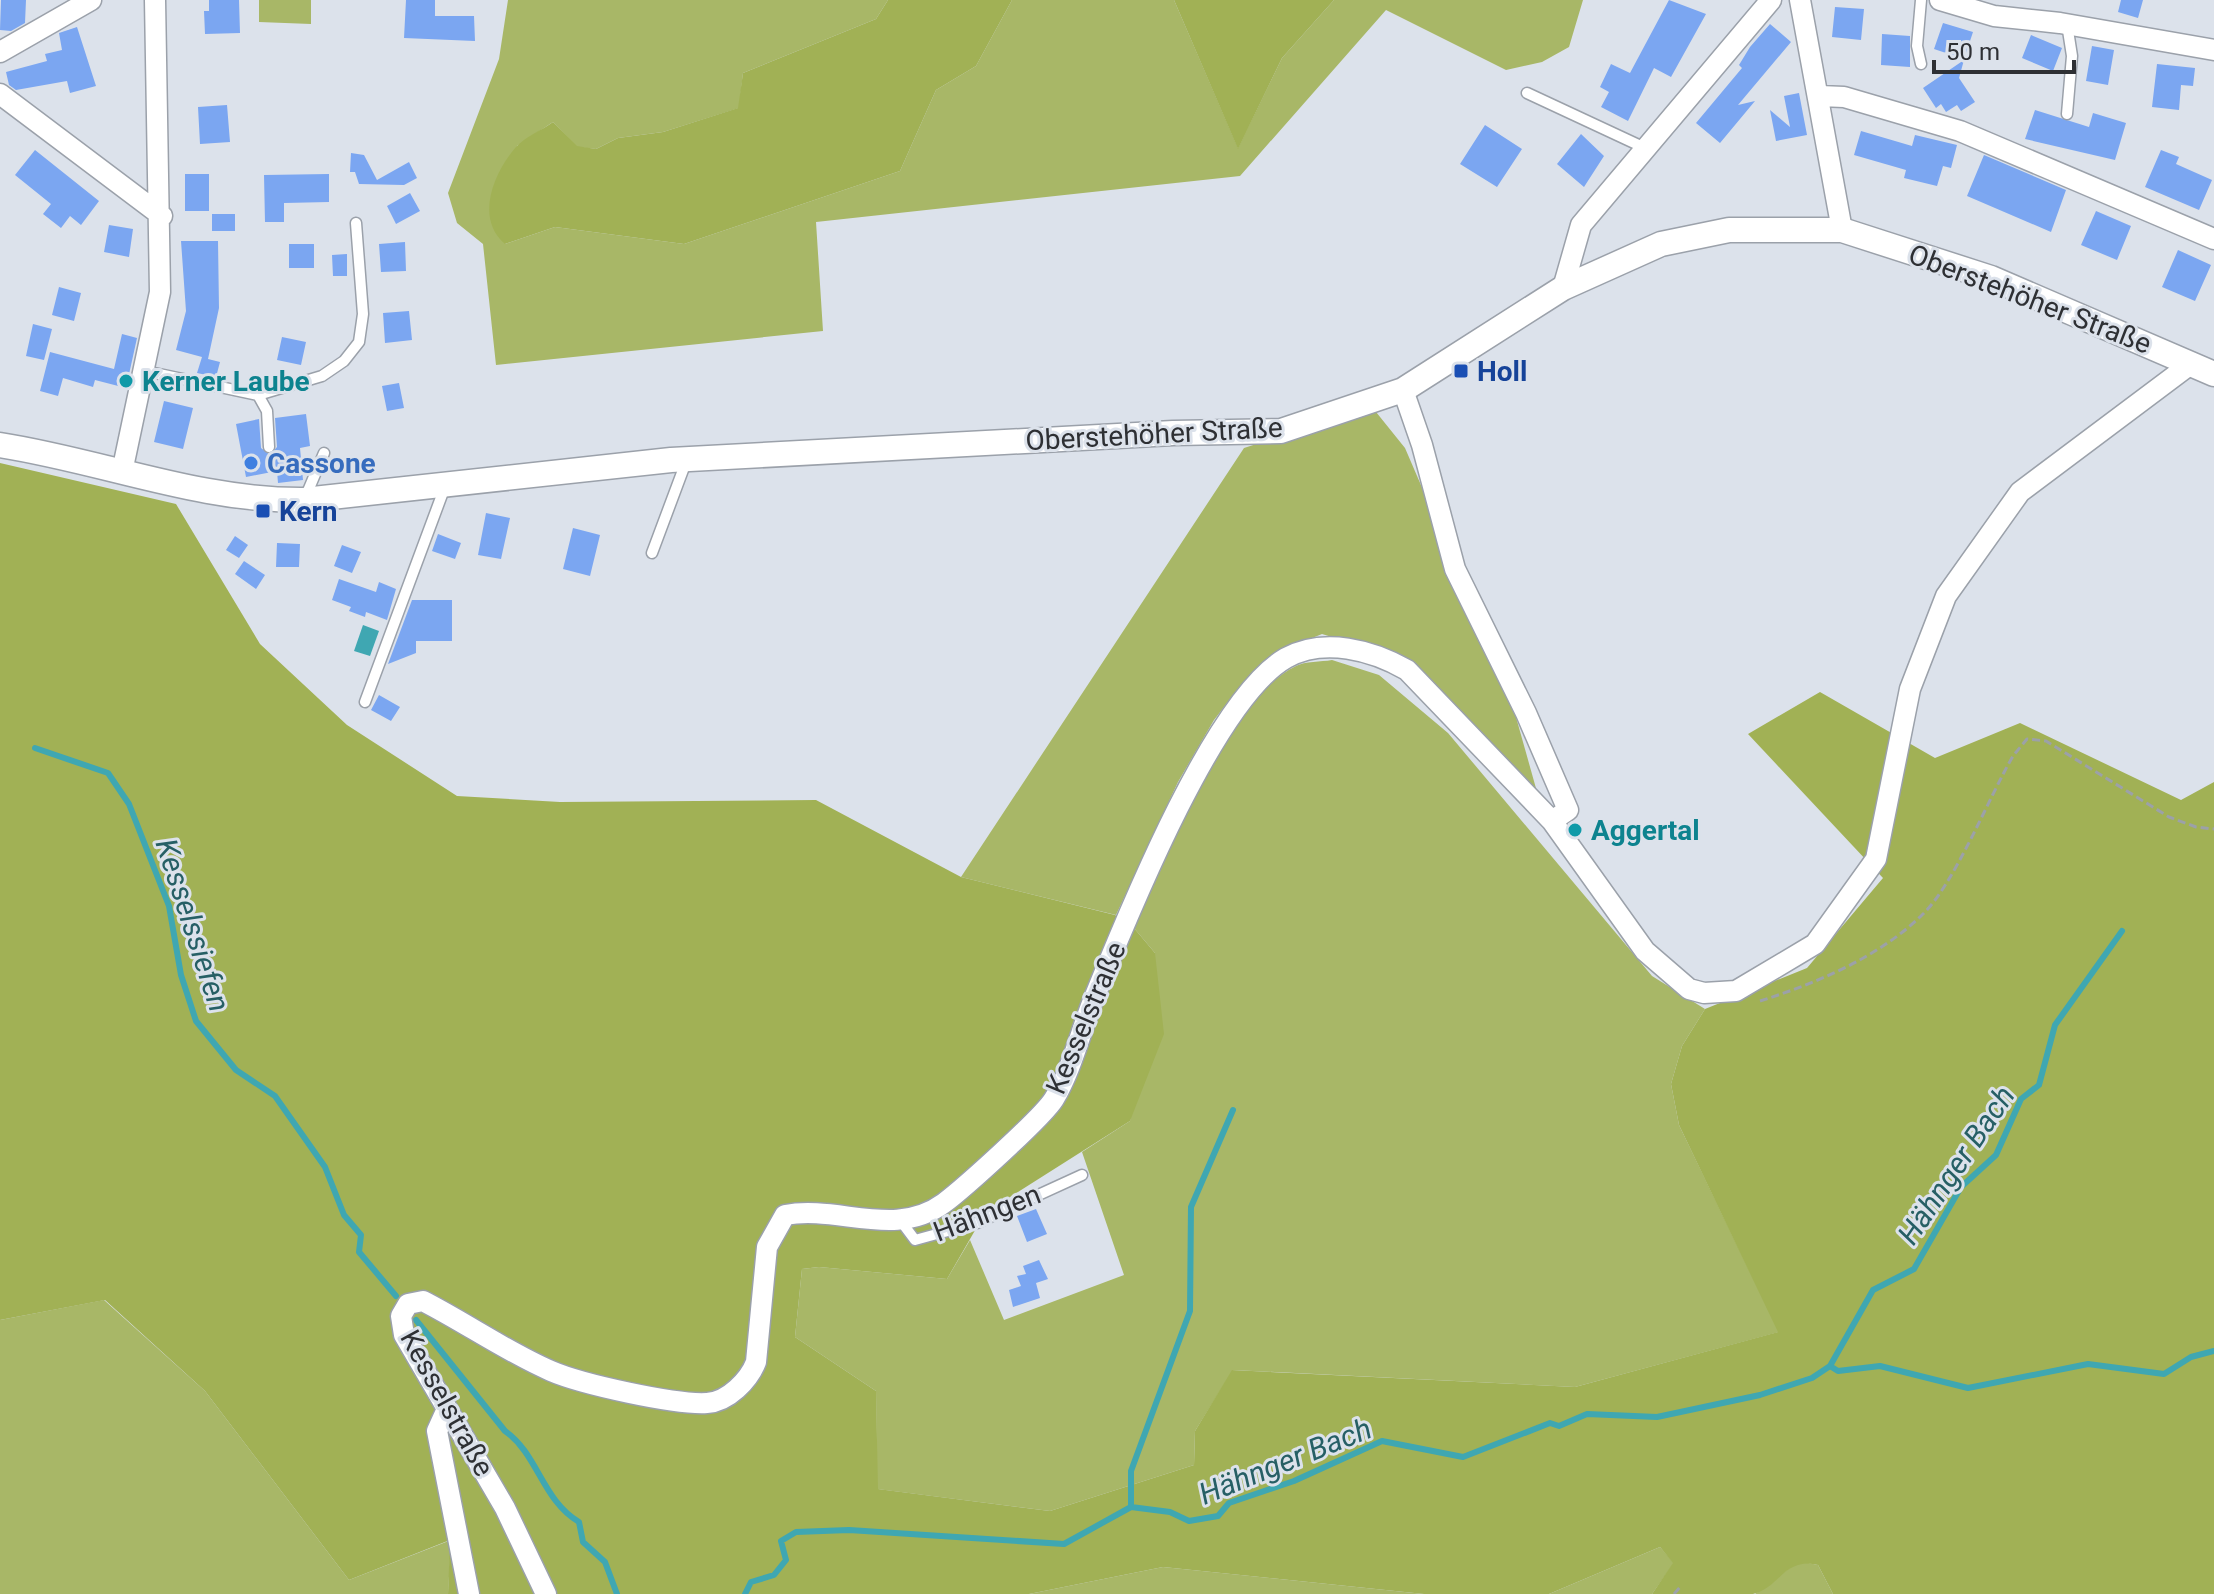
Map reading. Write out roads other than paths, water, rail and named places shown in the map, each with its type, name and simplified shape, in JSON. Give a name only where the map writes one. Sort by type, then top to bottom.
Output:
[{"type":"street","points":[[0,52],[91,0]]},
{"type":"street","points":[[122,472],[160,292],[162,216],[155,0]]},
{"type":"street","points":[[1563,288],[1581,225],[1771,0]]},
{"type":"street","points":[[1800,0],[1820,96],[1842,230]]},
{"type":"street","points":[[1940,0],[1994,16],[2067,24],[2214,50]]},
{"type":"street","points":[[0,94],[162,216]]},
{"type":"street","points":[[1820,96],[1844,97],[1960,131],[2214,239]]},
{"type":"street","name":"Oberstehöher Straße","points":[[0,445],[232,497],[304,500],[447,482],[686,460],[1173,433],[1281,431],[1403,390],[1563,288],[1661,244],[1729,230],[1842,230],[1991,278],[2214,374]]},
{"type":"street","name":"Kesselstraße","points":[[546,1594],[505,1508],[404,1335],[401,1316],[408,1304],[423,1301],[553,1372],[617,1388],[708,1403],[740,1385],[751,1376],[756,1362],[767,1247],[785,1215],[810,1210],[865,1220],[900,1220],[942,1205],[1053,1101],[1098,989],[1198,771],[1239,703],[1287,658],[1343,648],[1377,653],[1407,670],[1552,821],[1645,951],[1689,989],[1704,993],[1736,991],[1815,944],[1876,859],[1910,689],[1946,596],[2020,492],[2192,363]]},
{"type":"street","points":[[1403,390],[1422,445],[1455,569],[1526,713],[1568,810],[1552,821]]},
{"type":"street","points":[[447,1409],[437,1431],[469,1594]]},
{"type":"lane","points":[[1921,0],[1917,46],[1921,64]]},
{"type":"lane","points":[[2067,24],[2072,56],[2067,114]]},
{"type":"lane","points":[[1527,93],[1645,148]]},
{"type":"lane","points":[[145,371],[258,395],[322,376],[344,361],[359,342],[363,314],[356,223]]},
{"type":"lane","points":[[258,395],[267,411],[269,447]]},
{"type":"lane","points":[[304,500],[324,453]]},
{"type":"lane","points":[[652,553],[686,460]]},
{"type":"lane","points":[[365,702],[447,482]]},
{"type":"lane","name":"Hähngen","points":[[900,1220],[915,1240],[977,1223],[1082,1175]]},
{"type":"water","points":[[363,625],[379,631],[370,656],[354,651]]},
{"type":"waterway","name":"Kesselssiefen","points":[[35,748],[108,773],[129,804],[169,906],[181,975],[196,1021],[236,1070],[275,1096],[325,1167],[344,1215],[361,1235],[359,1252],[396,1296]]},
{"type":"waterway","name":"Hähnger Bach","points":[[745,1594],[751,1582],[774,1575],[786,1560],[781,1541],[796,1532],[849,1530],[1064,1544],[1131,1507],[1170,1512],[1189,1521],[1218,1516],[1229,1503],[1294,1481],[1382,1441],[1463,1457],[1550,1423],[1559,1426],[1587,1414],[1657,1417],[1760,1395],[1812,1378],[1830,1366],[1873,1290],[1914,1269],[1961,1187],[1996,1155],[2021,1099],[2039,1085],[2055,1025],[2122,931]]},
{"type":"waterway","points":[[1131,1507],[1131,1471],[1190,1311],[1191,1207],[1233,1110]]},
{"type":"waterway","name":"Kesselssiefen","points":[[416,1320],[525,1452],[556,1502],[579,1522],[583,1542],[605,1562],[617,1594]]},
{"type":"waterway","name":"Hähnger Bach","points":[[1830,1366],[1838,1371],[1880,1366],[1968,1388],[2088,1364],[2164,1374],[2191,1357],[2214,1351]]},
{"type":"place","name":"Holl","points":[[1461,371]]},
{"type":"place","name":"Kerner Laube","points":[[126,381]]},
{"type":"place","name":"Cassone","points":[[251,463]]},
{"type":"place","name":"Kern","points":[[263,511]]},
{"type":"place","name":"Aggertal","points":[[1575,830]]}]
